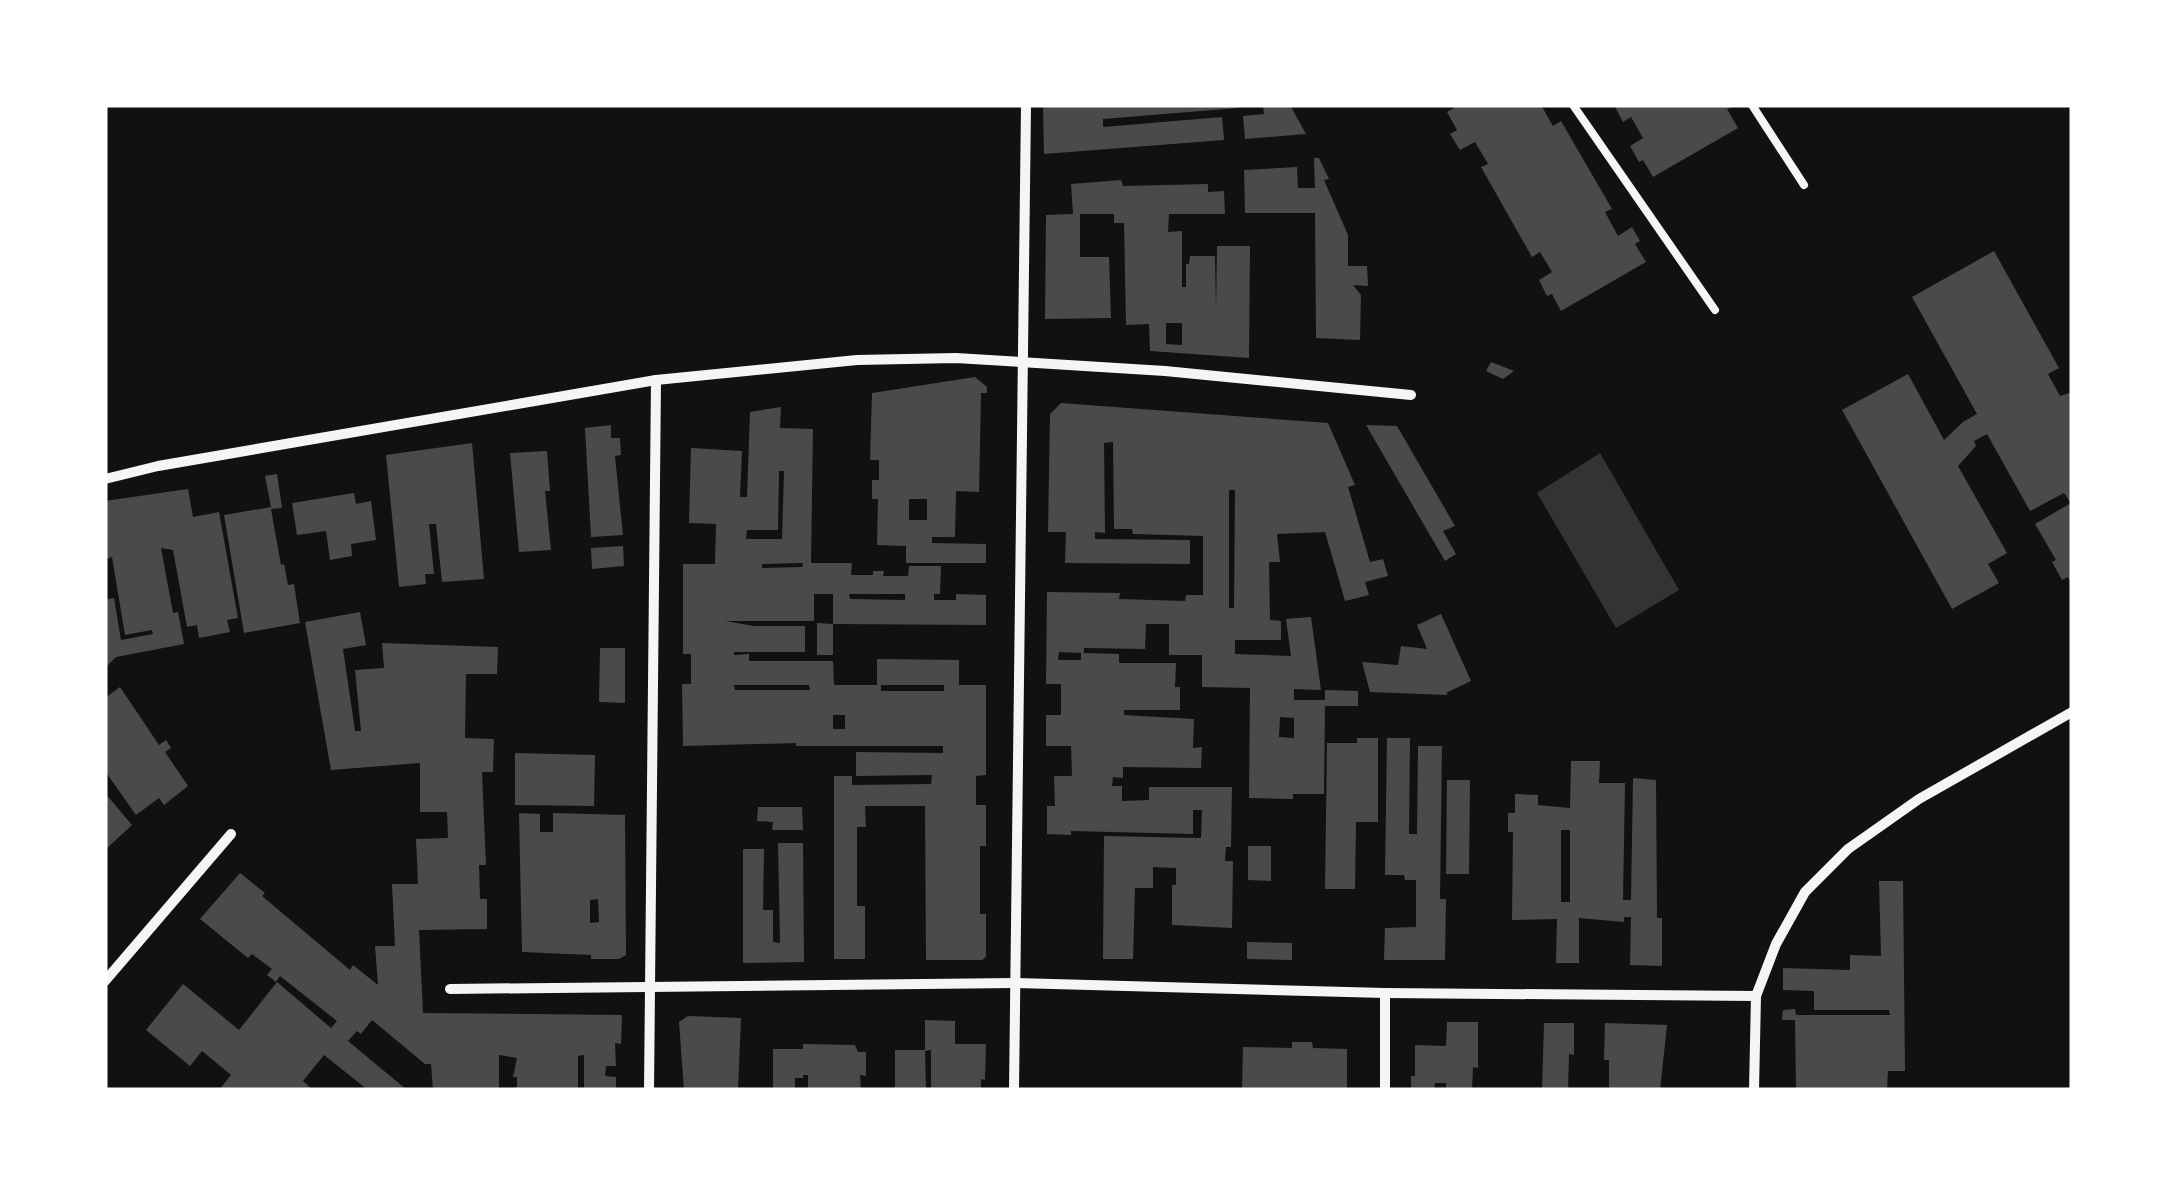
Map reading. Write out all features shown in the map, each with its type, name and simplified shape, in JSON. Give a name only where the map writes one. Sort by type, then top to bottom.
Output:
[{"type":"street","points":[[1014,1090],[1026,105]]},
{"type":"street","points":[[105,478],[656,380],[857,360],[956,358],[1022,362],[1411,394]]},
{"type":"street","points":[[649,1090],[656,380]]},
{"type":"street","points":[[1754,1090],[1756,996],[1776,944],[1805,892],[1848,849],[1919,799],[2072,712]]},
{"type":"street","points":[[105,981],[231,834]]},
{"type":"street","points":[[450,989],[650,990],[1015,983],[1385,993],[1756,996]]},
{"type":"street","points":[[1385,993],[1385,1090]]},
{"type":"lane","points":[[1573,105],[1714,310]]},
{"type":"lane","points":[[1752,105],[1804,186]]},
{"type":"shaded area","points":[[1600,453],[1679,590],[1616,628],[1537,493]]},
{"type":"building","points":[[1043,105],[1238,108],[1103,119],[1103,127],[1222,117],[1224,140],[1044,154]]},
{"type":"building","points":[[1263,105],[1290,105],[1306,134],[1245,139],[1243,116],[1264,114]]},
{"type":"building","points":[[1459,105],[1541,105],[1553,126],[1561,121],[1612,209],[1605,212],[1618,236],[1632,227],[1640,241],[1635,244],[1646,262],[1561,311],[1539,280],[1552,272],[1540,252],[1532,257],[1481,167],[1488,164],[1475,142],[1460,150],[1450,134],[1457,130],[1447,112]]},
{"type":"building","points":[[1614,105],[1737,105],[1727,109],[1738,128],[1653,177],[1630,146],[1643,138],[1631,117],[1623,122]]},
{"type":"building","points":[[1314,158],[1319,158],[1329,179],[1324,180],[1348,235],[1348,266],[1367,266],[1368,286],[1353,285],[1361,295],[1360,340],[1316,338],[1315,213],[1245,213],[1244,170],[1297,167],[1298,188],[1315,188]]},
{"type":"building","points":[[1121,180],[1123,186],[1208,184],[1208,192],[1224,191],[1225,214],[1169,214],[1168,232],[1182,231],[1182,287],[1186,287],[1190,256],[1215,256],[1216,311],[1217,246],[1250,246],[1249,358],[1150,351],[1149,324],[1126,325],[1124,223],[1114,223],[1114,214],[1080,214],[1080,257],[1109,257],[1111,318],[1045,319],[1046,215],[1073,214],[1071,184]],"holes":[[[1166,323],[1182,323],[1182,345],[1166,344]]]},
{"type":"building","points":[[1994,251],[2059,368],[2048,374],[2060,396],[2072,392],[2072,585],[2068,577],[2062,580],[2052,562],[2056,560],[2035,524],[2071,503],[2064,493],[2030,511],[1987,434],[1974,441],[1976,446],[1958,466],[2007,553],[1988,564],[1999,583],[1952,609],[1842,410],[1908,374],[1944,440],[1977,414],[1912,297]]},
{"type":"building","points":[[1491,362],[1514,371],[1503,379],[1486,371]]},
{"type":"building","points":[[975,377],[987,387],[987,393],[981,393],[979,492],[956,491],[955,537],[932,537],[932,543],[986,544],[986,563],[906,563],[906,546],[877,545],[878,499],[872,499],[872,480],[879,480],[879,460],[870,460],[872,393]],"holes":[[[909,499],[927,499],[927,520],[909,520]]]},
{"type":"building","points":[[1061,403],[1328,423],[1355,485],[1348,487],[1370,562],[1383,559],[1388,576],[1365,582],[1369,595],[1345,601],[1325,532],[1277,534],[1280,562],[1269,562],[1270,620],[1281,621],[1281,640],[1235,640],[1235,654],[1291,656],[1286,619],[1311,617],[1321,690],[1294,689],[1294,700],[1325,700],[1325,690],[1358,691],[1358,706],[1325,706],[1324,794],[1293,794],[1293,799],[1249,798],[1250,688],[1202,687],[1202,655],[1169,655],[1169,624],[1146,624],[1145,649],[1084,648],[1084,653],[1119,654],[1119,663],[1176,663],[1175,687],[1180,687],[1180,710],[1124,710],[1124,715],[1194,719],[1193,748],[1202,747],[1201,768],[1123,767],[1123,778],[1113,777],[1112,786],[1122,786],[1122,801],[1149,800],[1149,787],[1232,787],[1231,847],[1226,847],[1225,861],[1233,861],[1232,928],[1172,925],[1176,868],[1153,867],[1153,888],[1135,888],[1133,959],[1103,959],[1104,836],[1201,838],[1202,810],[1193,810],[1193,834],[1047,834],[1047,806],[1055,806],[1054,776],[1072,776],[1071,746],[1046,746],[1046,715],[1061,715],[1061,684],[1046,684],[1047,592],[1120,593],[1119,599],[1185,601],[1186,595],[1203,595],[1203,536],[1133,534],[1132,529],[1114,529],[1113,442],[1104,443],[1105,533],[1095,532],[1095,539],[1190,540],[1190,564],[1065,563],[1066,532],[1048,532],[1050,414]],"holes":[[[1229,490],[1235,490],[1234,608],[1229,608]],[[1059,652],[1081,653],[1081,660],[1058,660]],[[1280,717],[1294,718],[1294,738],[1279,737]]]},
{"type":"building","points":[[781,407],[780,428],[813,429],[811,563],[852,563],[851,575],[884,571],[883,576],[908,576],[909,566],[941,566],[940,594],[934,594],[934,600],[956,600],[956,594],[986,595],[986,625],[833,624],[833,594],[814,594],[814,621],[725,621],[754,626],[805,626],[805,652],[734,652],[734,655],[749,654],[749,661],[833,661],[834,685],[877,685],[877,659],[959,660],[959,685],[986,685],[986,775],[976,776],[976,805],[986,805],[986,846],[980,846],[980,914],[986,914],[986,957],[982,960],[926,960],[925,806],[865,806],[866,827],[857,827],[857,906],[865,906],[865,959],[834,959],[834,776],[852,776],[852,785],[931,784],[932,775],[856,776],[856,752],[943,753],[943,746],[683,746],[682,684],[691,684],[691,654],[683,654],[683,564],[715,564],[716,524],[689,523],[691,448],[742,451],[740,497],[747,497],[750,412]],"holes":[[[779,471],[784,471],[782,539],[746,539],[747,530],[778,530]],[[803,563],[802,567],[762,568],[762,564]],[[849,594],[905,594],[905,600],[850,599]],[[734,685],[809,685],[810,690],[735,690]],[[881,685],[944,685],[944,691],[881,691]],[[833,715],[845,715],[845,729],[833,729]]]},
{"type":"building","points":[[611,425],[611,438],[620,438],[621,455],[615,456],[623,535],[591,537],[585,428]]},
{"type":"building","points":[[1366,425],[1397,426],[1455,526],[1443,531],[1456,554],[1445,561]]},
{"type":"building","points":[[472,443],[484,579],[442,582],[436,524],[429,524],[434,574],[425,574],[426,584],[399,587],[386,455]]},
{"type":"building","points":[[547,451],[550,491],[545,491],[551,550],[519,552],[510,453]]},
{"type":"building","points":[[277,474],[282,508],[271,509],[281,565],[284,564],[288,585],[294,584],[300,623],[244,633],[224,515],[271,507],[265,476]]},
{"type":"building","points":[[188,489],[193,517],[219,512],[238,618],[227,620],[230,632],[199,638],[197,625],[187,627],[173,550],[161,548],[173,613],[178,612],[184,644],[116,657],[105,668],[105,593],[108,599],[114,598],[121,640],[153,634],[152,630],[125,635],[112,557],[107,559],[105,550],[105,501]]},
{"type":"building","points":[[354,493],[356,504],[371,501],[376,540],[351,544],[352,556],[330,560],[326,531],[297,535],[292,503]]},
{"type":"building","points":[[623,546],[624,566],[592,569],[591,548]]},
{"type":"building","points":[[360,612],[366,645],[343,649],[355,731],[361,731],[355,670],[384,668],[382,643],[498,647],[497,674],[466,674],[465,738],[494,739],[493,772],[482,772],[486,865],[479,865],[480,899],[487,899],[487,929],[419,930],[423,1013],[622,1015],[621,1044],[615,1043],[616,1066],[606,1066],[605,1076],[616,1077],[616,1090],[584,1090],[584,1055],[578,1056],[578,1090],[509,1090],[517,1087],[517,1077],[513,1077],[517,1058],[499,1055],[499,1090],[433,1090],[431,1064],[425,1064],[372,1020],[361,1034],[357,1031],[348,1041],[407,1090],[368,1090],[324,1055],[303,1081],[313,1090],[219,1090],[231,1075],[202,1051],[190,1066],[146,1030],[183,984],[239,1030],[277,982],[331,1028],[337,1021],[280,976],[276,982],[267,975],[272,969],[252,954],[248,958],[200,919],[240,873],[350,970],[353,965],[378,985],[375,946],[395,946],[392,884],[418,884],[416,839],[448,838],[447,812],[420,812],[420,763],[331,770],[305,622]]},
{"type":"building","points":[[1441,614],[1471,681],[1448,695],[1370,692],[1362,662],[1398,665],[1401,646],[1427,649],[1417,625]]},
{"type":"building","points":[[817,623],[833,624],[833,655],[817,655]]},
{"type":"building","points":[[600,648],[625,648],[625,703],[599,702]]},
{"type":"building","points":[[120,687],[159,745],[166,740],[171,748],[165,752],[188,786],[164,805],[159,798],[136,815],[105,771],[105,698]]},
{"type":"building","points":[[1357,738],[1378,738],[1378,822],[1356,822],[1355,889],[1325,889],[1327,743],[1357,743]]},
{"type":"building","points":[[1387,738],[1410,738],[1409,834],[1417,834],[1418,746],[1442,746],[1440,899],[1446,899],[1445,960],[1384,960],[1385,928],[1416,927],[1416,880],[1405,880],[1404,875],[1385,875]]},
{"type":"building","points":[[515,753],[595,755],[594,806],[515,805]]},
{"type":"building","points":[[1571,761],[1600,761],[1599,783],[1625,783],[1623,900],[1631,900],[1633,778],[1656,780],[1657,918],[1662,918],[1662,966],[1630,965],[1631,917],[1624,917],[1624,922],[1579,918],[1579,963],[1556,963],[1557,919],[1512,920],[1513,832],[1508,832],[1508,813],[1515,813],[1515,794],[1538,795],[1538,805],[1570,808]],"holes":[[[1561,830],[1570,830],[1570,902],[1561,902]]]},
{"type":"building","points":[[1447,780],[1470,780],[1469,874],[1446,874]]},
{"type":"building","points":[[105,793],[132,825],[105,850]]},
{"type":"building","points":[[758,807],[802,807],[803,830],[772,830],[773,822],[757,821]]},
{"type":"building","points":[[519,813],[540,814],[540,832],[553,832],[553,813],[625,815],[626,955],[619,959],[591,959],[591,955],[522,952]],"holes":[[[598,899],[599,922],[590,923],[590,900]]]},
{"type":"building","points":[[778,843],[803,843],[804,962],[743,963],[743,849],[764,849],[763,910],[773,910],[773,942],[780,943]]},
{"type":"building","points":[[1248,846],[1271,846],[1271,881],[1248,880]]},
{"type":"building","points":[[1879,881],[1903,881],[1905,1071],[1888,1071],[1887,1090],[1796,1090],[1795,1020],[1782,1020],[1783,1010],[1795,1009],[1796,1015],[1890,1015],[1889,1010],[1814,1010],[1814,991],[1783,990],[1783,968],[1850,970],[1850,955],[1881,956]]},
{"type":"building","points":[[1247,942],[1292,943],[1292,960],[1247,959]]},
{"type":"building","points":[[688,1016],[741,1018],[738,1090],[684,1090],[679,1022]]},
{"type":"building","points":[[925,1020],[955,1021],[955,1044],[986,1044],[981,1090],[931,1090],[931,1050],[925,1051]]},
{"type":"building","points":[[1447,1022],[1478,1022],[1478,1068],[1473,1067],[1472,1090],[1446,1090],[1446,1083],[1435,1083],[1434,1090],[1411,1090],[1415,1045],[1446,1046]]},
{"type":"building","points":[[1544,1023],[1574,1023],[1568,1090],[1542,1090]]},
{"type":"building","points":[[1605,1023],[1667,1025],[1660,1090],[1609,1090],[1609,1060],[1604,1060]]},
{"type":"building","points":[[1292,1042],[1312,1042],[1313,1048],[1347,1049],[1347,1090],[1242,1090],[1243,1047],[1292,1048]]},
{"type":"building","points":[[803,1044],[855,1045],[858,1052],[866,1052],[866,1076],[860,1075],[861,1090],[808,1090],[808,1075],[803,1075],[795,1078],[795,1090],[773,1090],[773,1049],[803,1049]]},
{"type":"building","points":[[895,1050],[925,1050],[926,1090],[895,1090]]}]
